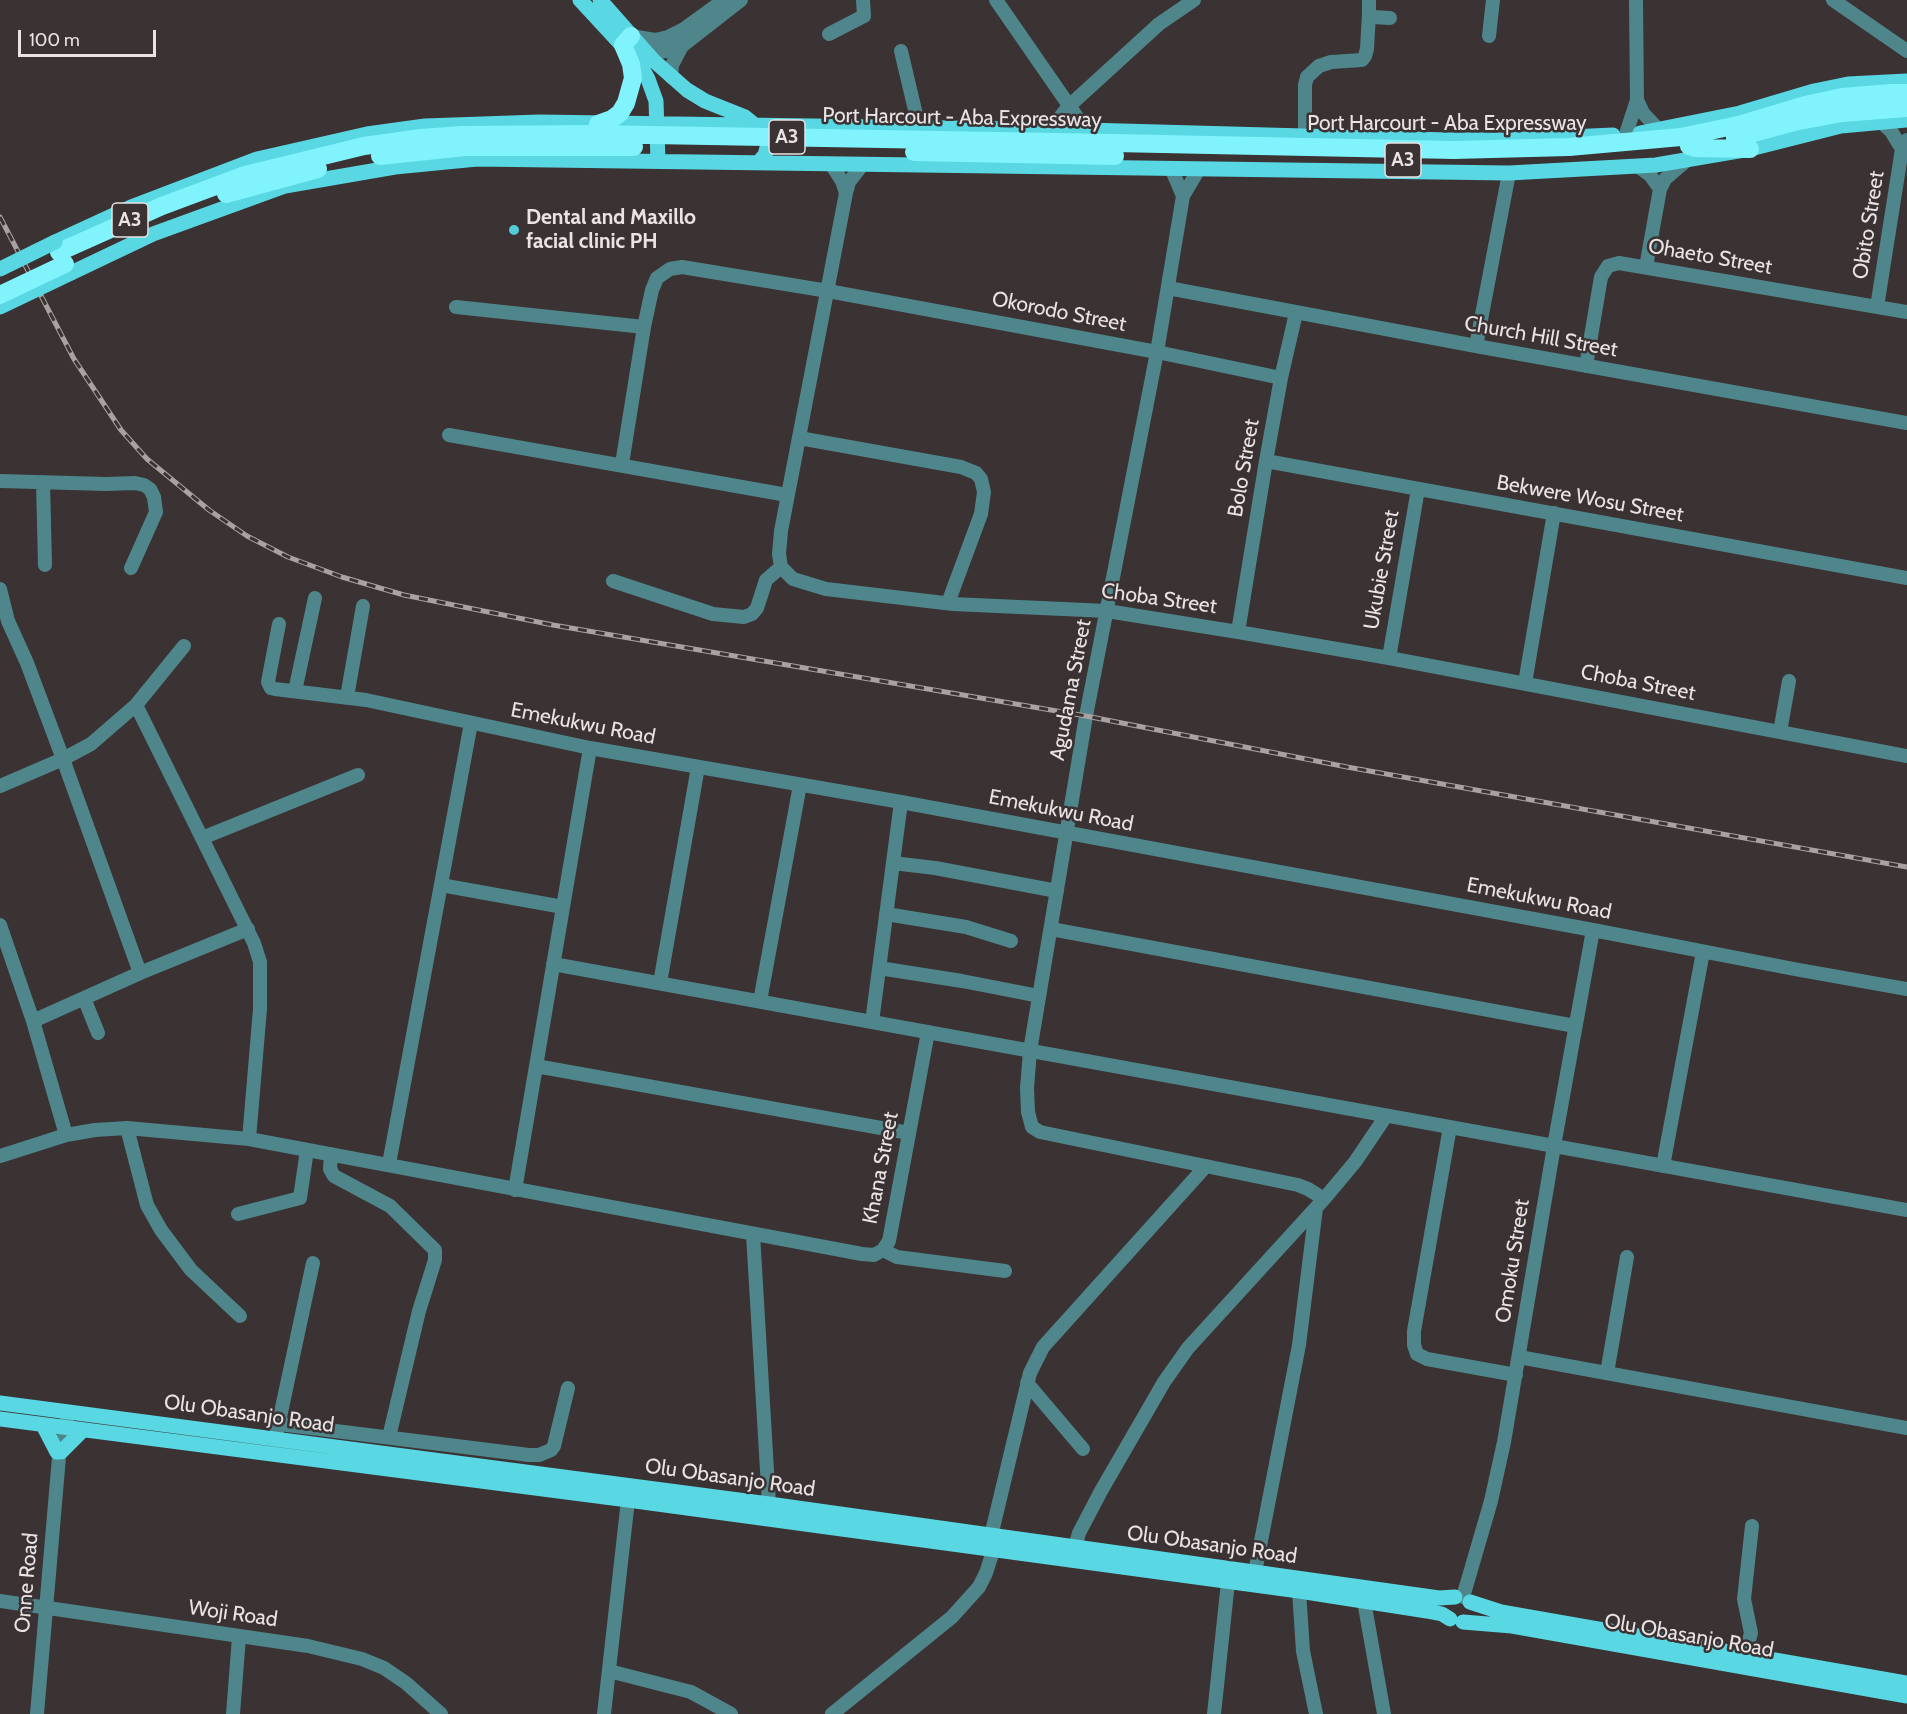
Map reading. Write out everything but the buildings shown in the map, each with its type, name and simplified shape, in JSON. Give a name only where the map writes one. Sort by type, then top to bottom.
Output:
[{"type":"highway","points":[[598,124],[620,114],[631,90],[633,78],[627,41]]},
{"type":"highway","name":"Port Harcourt - Aba Expressway","points":[[0,295],[62,258],[162,206],[245,175],[364,146],[421,138],[692,148],[1473,150],[1569,147],[1738,125],[1805,105],[1842,97],[1891,93],[1906,83]]},
{"type":"highway","name":"Port Harcourt - Aba Expressway","points":[[1114,150],[1530,161],[1688,153],[1794,122],[1842,113],[1907,108]]},
{"type":"highway","points":[[1658,135],[1720,123],[1740,113]]},
{"type":"highway","points":[[1688,153],[1695,148],[1750,149]]},
{"type":"highway","name":"Port Harcourt - Aba Expressway","points":[[0,282],[62,258]]},
{"type":"main road","points":[[580,0],[627,41],[648,53],[687,90],[757,125],[765,133],[768,144],[765,155],[758,163]]},
{"type":"main road","points":[[600,0],[641,66],[656,101],[658,161]]},
{"type":"main road","points":[[1740,113],[1814,91],[1848,84],[1906,83]]},
{"type":"main road","points":[[1750,149],[1841,126],[1907,120]]},
{"type":"main road","points":[[0,307],[131,207],[257,159],[336,140],[425,126],[507,122],[920,127],[1504,140],[1626,134],[1658,135]]},
{"type":"main road","points":[[0,269],[62,258],[153,234],[285,186],[395,167],[477,159],[1509,173],[1639,167],[1688,153]]},
{"type":"main road","name":"Olu Obasanjo Road","points":[[0,1403],[277,1432],[770,1504],[992,1544],[1427,1611],[1456,1620],[1500,1624],[1907,1696]]},
{"type":"main road","name":"Olu Obasanjo Road","points":[[0,1419],[628,1500],[992,1544],[1075,1547],[1439,1598],[1462,1599],[1501,1612],[1907,1683]]},
{"type":"main road","points":[[43,1425],[59,1453],[82,1430]]},
{"type":"main road","points":[[1462,1599],[1472,1614],[1456,1620],[1446,1606],[1462,1599]]},
{"type":"street","points":[[627,41],[668,37],[684,29],[724,0]]},
{"type":"street","points":[[671,77],[672,65],[682,46],[741,0]]},
{"type":"street","points":[[829,34],[864,16],[863,0]]},
{"type":"street","points":[[996,0],[1086,130]]},
{"type":"street","points":[[1050,130],[1068,107],[1160,24],[1194,0]]},
{"type":"street","points":[[1489,36],[1493,0]]},
{"type":"street","points":[[1626,134],[1637,100],[1636,0]]},
{"type":"street","points":[[1833,0],[1907,51]]},
{"type":"street","points":[[1369,6],[1376,18],[1390,18]]},
{"type":"street","points":[[1305,137],[1307,77],[1319,66],[1331,62],[1362,60],[1367,49],[1369,6]]},
{"type":"street","points":[[648,53],[682,46]]},
{"type":"street","points":[[901,51],[920,127]]},
{"type":"street","points":[[1637,100],[1658,135]]},
{"type":"street","points":[[1880,121],[1905,145]]},
{"type":"street","name":"Obito Street","points":[[1877,307],[1905,145]]},
{"type":"street","points":[[1646,267],[1660,189],[1688,153]]},
{"type":"street","points":[[831,164],[842,181],[846,193]]},
{"type":"street","points":[[613,581],[713,614],[744,617],[752,614],[757,608],[766,580],[781,567],[779,554],[787,495],[846,193],[849,182],[862,164]]},
{"type":"street","points":[[1639,167],[1650,175],[1660,189]]},
{"type":"street","points":[[1172,168],[1183,196]]},
{"type":"street","points":[[1183,196],[1199,169]]},
{"type":"street","points":[[1476,346],[1509,173]]},
{"type":"street","name":"Agudama Street","points":[[1183,196],[1157,352],[1086,716],[1030,1051],[1027,1088],[1028,1112],[1032,1127],[1036,1131],[1206,1166]]},
{"type":"street","name":"Ohaeto Street","points":[[1586,366],[1601,277],[1608,266],[1619,262],[1907,312]]},
{"type":"street","name":"Okorodo Street","points":[[622,464],[644,327],[657,278],[670,269],[682,267],[828,291],[1157,352],[1281,378]]},
{"type":"street","name":"Church Hill Street","points":[[1168,288],[1907,423]]},
{"type":"street","points":[[456,307],[644,327]]},
{"type":"street","name":"Bolo Street","points":[[1238,632],[1281,378],[1296,313]]},
{"type":"street","points":[[449,435],[787,495]]},
{"type":"street","points":[[799,438],[961,467],[976,473],[981,479],[984,492],[981,514],[948,603]]},
{"type":"street","name":"Bekwere Wosu Street","points":[[1266,461],[1907,578]]},
{"type":"street","points":[[0,481],[144,485],[150,489],[154,497],[156,512],[131,568]]},
{"type":"street","points":[[43,482],[45,565]]},
{"type":"street","name":"Ukubie Street","points":[[1389,658],[1418,489]]},
{"type":"street","points":[[1525,683],[1554,513]]},
{"type":"street","name":"Choba Street","points":[[781,567],[793,579],[825,589],[948,603],[1107,611],[1389,658],[1907,756]]},
{"type":"street","points":[[0,589],[8,621],[27,663],[63,759],[140,974]]},
{"type":"street","points":[[295,691],[315,598]]},
{"type":"street","points":[[347,697],[363,606]]},
{"type":"street","name":"Emekukwu Road","points":[[279,624],[268,682],[271,688],[366,699],[590,748],[901,802],[1907,989]]},
{"type":"street","points":[[0,786],[63,759],[91,744],[136,705],[184,646]]},
{"type":"street","points":[[1780,732],[1789,681]]},
{"type":"street","points":[[136,705],[248,929],[260,962],[262,979],[249,1139]]},
{"type":"street","points":[[389,1164],[471,723]]},
{"type":"street","points":[[515,1190],[590,748]]},
{"type":"street","points":[[660,983],[698,767]]},
{"type":"street","points":[[202,838],[358,775]]},
{"type":"street","points":[[760,1002],[800,785]]},
{"type":"street","points":[[872,1022],[901,802]]},
{"type":"street","points":[[893,863],[935,868],[1057,891]]},
{"type":"street","points":[[441,885],[563,907]]},
{"type":"street","points":[[886,914],[966,927],[1011,941]]},
{"type":"street","points":[[0,925],[33,1021],[66,1135]]},
{"type":"street","points":[[33,1021],[248,929]]},
{"type":"street","points":[[1051,929],[1575,1026]]},
{"type":"street","name":"Omoku Street","points":[[1462,1599],[1491,1501],[1516,1375],[1593,930]]},
{"type":"street","points":[[1663,1166],[1702,952]]},
{"type":"street","points":[[553,964],[1907,1210]]},
{"type":"street","points":[[879,968],[1039,996]]},
{"type":"street","points":[[84,998],[98,1033]]},
{"type":"street","name":"Khana Street","points":[[0,1156],[66,1135],[95,1130],[127,1128],[249,1139],[874,1255],[883,1250],[888,1241],[928,1032]]},
{"type":"street","points":[[536,1066],[909,1133]]},
{"type":"street","points":[[1075,1547],[1079,1533],[1101,1491],[1164,1382],[1182,1356],[1355,1162],[1386,1116]]},
{"type":"street","points":[[1450,1127],[1414,1331],[1414,1345],[1417,1354],[1427,1359],[1516,1375]]},
{"type":"street","points":[[127,1128],[147,1205],[161,1230],[191,1270],[240,1316]]},
{"type":"street","points":[[238,1214],[300,1198],[307,1150]]},
{"type":"street","points":[[331,1154],[330,1169],[334,1176],[390,1206],[435,1250],[435,1260],[419,1311],[389,1437]]},
{"type":"street","points":[[832,1714],[940,1628],[980,1587],[992,1544],[1027,1383],[1043,1347],[1206,1166],[1298,1185],[1308,1189],[1320,1203],[1299,1345],[1255,1572]]},
{"type":"street","points":[[753,1234],[770,1504]]},
{"type":"street","points":[[883,1250],[897,1257],[1005,1271]]},
{"type":"street","points":[[1607,1373],[1627,1257]]},
{"type":"street","points":[[313,1263],[277,1432],[389,1437],[539,1455],[551,1450],[554,1446],[568,1388]]},
{"type":"street","points":[[1519,1357],[1907,1428]]},
{"type":"street","points":[[1027,1383],[1083,1449]]},
{"type":"street","name":"Onne Road","points":[[37,1714],[64,1411]]},
{"type":"street","points":[[604,1714],[628,1500]]},
{"type":"street","points":[[1745,1655],[1751,1633],[1744,1599],[1752,1526]]},
{"type":"street","points":[[1214,1714],[1228,1582]]},
{"type":"street","points":[[1299,1591],[1303,1651],[1316,1714]]},
{"type":"street","name":"Woji Road","points":[[0,1600],[308,1646],[384,1668],[406,1683],[441,1714]]},
{"type":"street","points":[[1364,1601],[1384,1714]]},
{"type":"street","points":[[233,1714],[239,1637]]},
{"type":"street","points":[[609,1671],[691,1692],[731,1714]]},
{"type":"railway","points":[[0,217],[74,359],[121,430],[147,459],[209,510],[247,536],[288,557],[342,577],[404,595],[553,625],[1086,716],[1347,767],[1907,867]]},
{"type":"place","name":"Dental and Maxillo facial clinic PH","points":[[514,230]]}]
